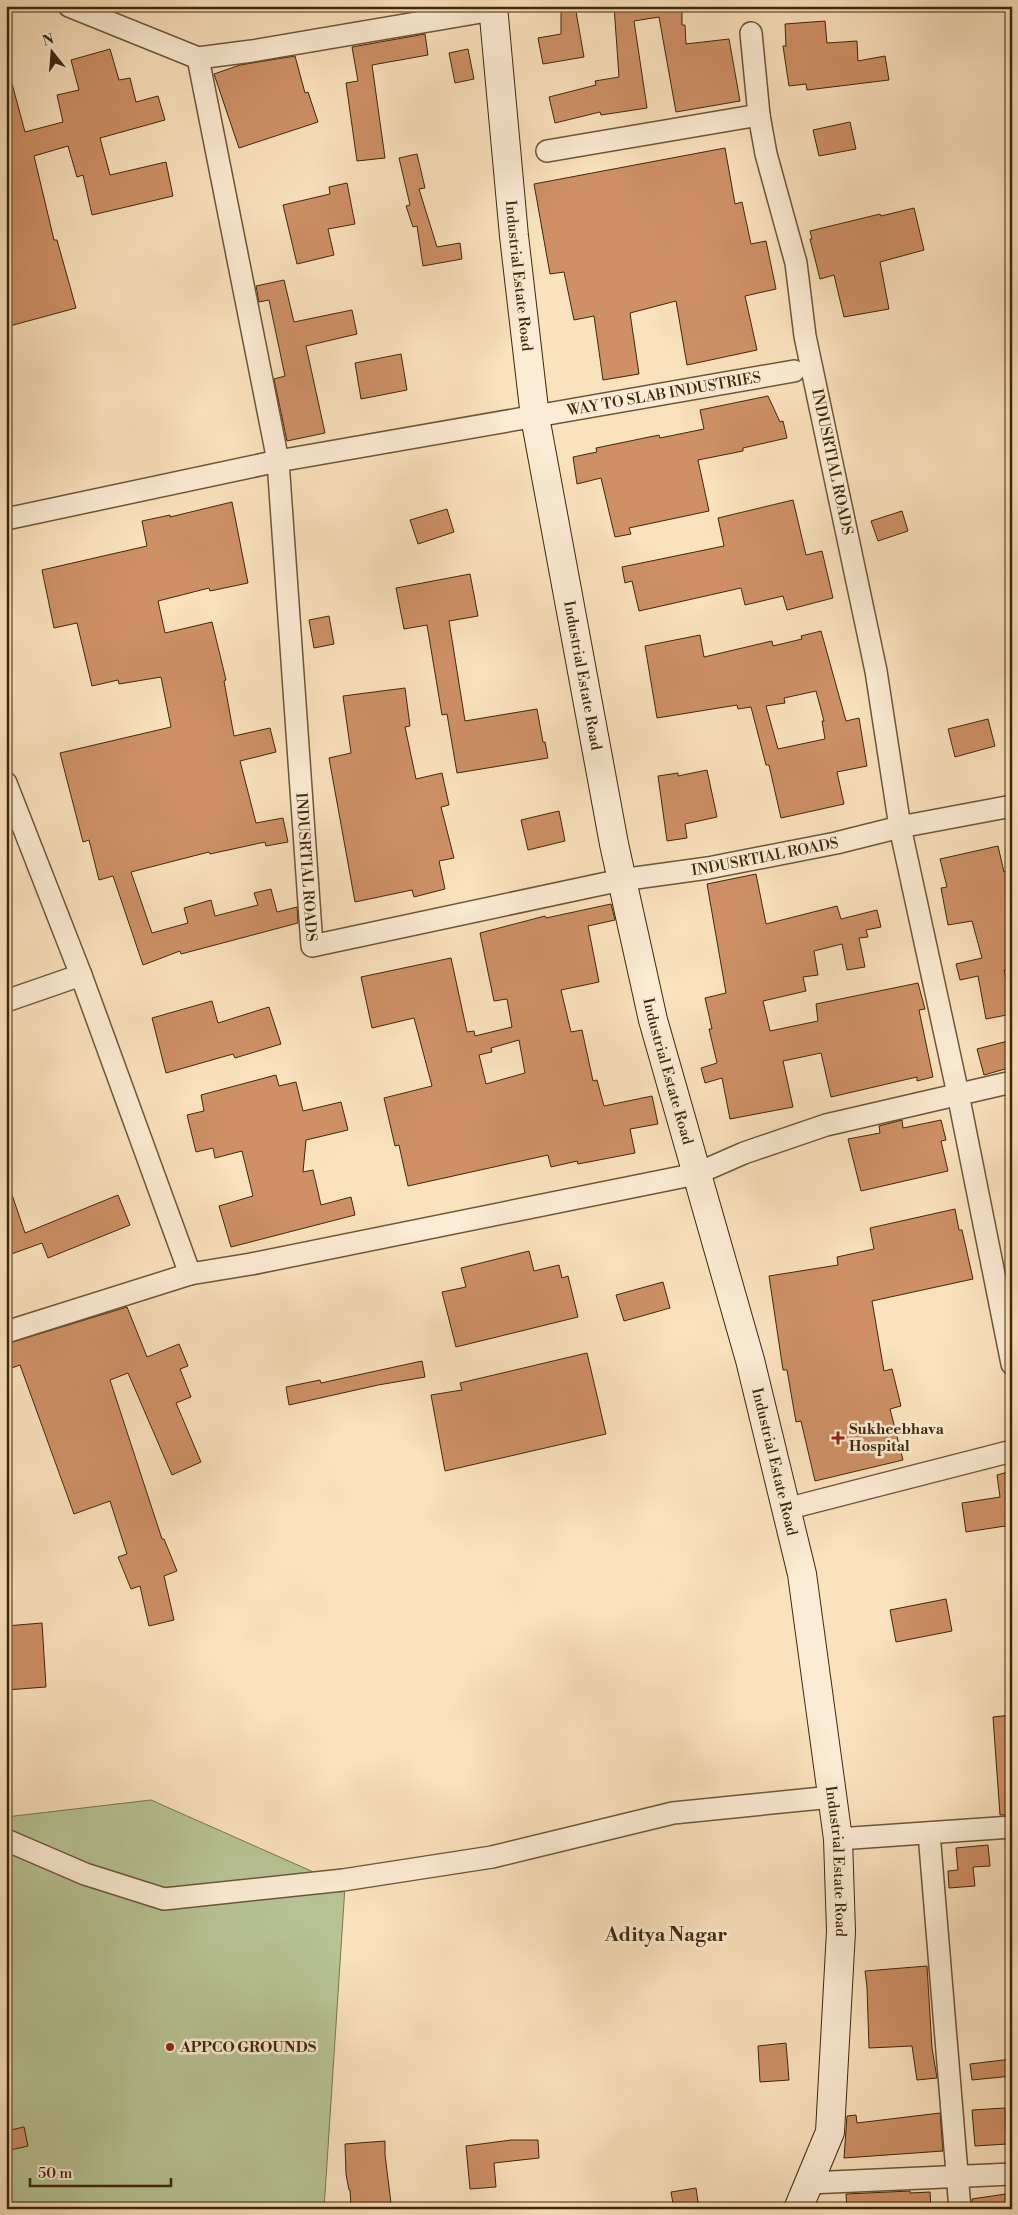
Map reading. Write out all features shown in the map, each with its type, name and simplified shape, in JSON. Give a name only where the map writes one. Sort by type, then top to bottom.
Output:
[{"type":"main road","name":"Industrial Estate Road","points":[[493,8],[514,236],[535,417],[621,880],[653,1020],[750,1360],[802,1574],[838,1839],[841,1931],[830,2132],[798,2209]]},
{"type":"street","points":[[69,6],[198,58],[252,51],[493,8]]},
{"type":"street","name":"INDUSRTIAL ROADS","points":[[278,461],[312,946],[621,880],[708,868],[836,843],[900,827],[876,671],[805,336],[796,263],[766,154],[759,115],[751,33]]},
{"type":"street","points":[[198,58],[278,461]]},
{"type":"street","points":[[547,152],[759,115]]},
{"type":"street","name":"WAY TO SLAB INDUSTRIES","points":[[6,518],[278,461],[794,371]]},
{"type":"street","points":[[6,783],[81,975],[190,1274]]},
{"type":"street","points":[[1012,806],[900,827],[958,1094],[1012,1364]]},
{"type":"street","points":[[6,1001],[81,975]]},
{"type":"street","points":[[6,1332],[190,1274],[261,1262],[696,1174],[744,1153],[826,1125],[1012,1082]]},
{"type":"street","points":[[786,1509],[1012,1451]]},
{"type":"street","points":[[6,1840],[85,1874],[164,1899],[343,1880],[492,1857],[673,1812],[832,1796]]},
{"type":"street","points":[[838,1839],[1012,1827]]},
{"type":"street","points":[[929,1833],[960,2209]]},
{"type":"street","points":[[809,2183],[958,2178],[1012,2174]]},
{"type":"green space","name":"APPCO GROUNDS","points":[[151,1800],[345,1886],[324,2209],[6,2209],[6,1817]]},
{"type":"building","points":[[561,6],[575,6],[584,57],[543,64],[538,38],[561,34]]},
{"type":"building","points":[[614,6],[682,6],[682,25],[685,25],[686,44],[729,39],[740,101],[676,112],[659,17],[634,21],[647,108],[601,115],[600,112],[555,123],[549,97],[596,85],[595,81],[619,77]]},
{"type":"building","points":[[825,21],[827,43],[857,41],[858,61],[885,56],[889,80],[807,90],[806,84],[789,86],[783,46],[786,46],[785,24]]},
{"type":"building","points":[[425,34],[428,55],[372,65],[385,158],[357,161],[346,83],[358,81],[352,47]]},
{"type":"building","points":[[110,49],[119,80],[130,78],[136,102],[158,96],[165,120],[100,138],[110,175],[166,162],[173,196],[92,215],[83,175],[77,177],[68,146],[34,156],[54,240],[57,240],[76,308],[6,327],[6,81],[11,80],[25,132],[63,122],[57,95],[79,90],[71,60]]},
{"type":"building","points":[[468,49],[474,79],[455,83],[449,53]]},
{"type":"building","points":[[295,56],[305,93],[308,92],[318,122],[239,148],[214,74],[240,65]]},
{"type":"building","points":[[850,122],[856,149],[819,156],[813,130]]},
{"type":"building","points":[[725,148],[735,204],[742,202],[751,244],[766,241],[776,289],[745,296],[757,350],[687,365],[676,301],[630,313],[639,374],[603,380],[594,316],[574,320],[564,272],[550,274],[534,184]]},
{"type":"building","points":[[417,154],[425,188],[419,189],[437,247],[460,243],[462,259],[423,266],[417,226],[413,227],[406,206],[410,205],[399,158]]},
{"type":"building","points":[[347,183],[355,224],[328,229],[334,255],[297,264],[283,205],[330,194],[329,187]]},
{"type":"building","points":[[914,208],[924,250],[880,262],[889,309],[844,317],[834,275],[820,279],[810,239],[812,239],[810,231]]},
{"type":"building","points":[[284,280],[294,322],[352,310],[357,334],[306,346],[325,433],[287,441],[274,379],[285,376],[269,300],[259,302],[256,286]]},
{"type":"building","points":[[401,354],[407,390],[361,399],[355,363]]},
{"type":"building","points":[[768,396],[780,422],[783,421],[787,438],[743,448],[743,451],[698,460],[709,511],[629,528],[631,534],[615,537],[601,478],[577,484],[573,457],[597,452],[596,448],[659,435],[660,438],[704,429],[700,410]]},
{"type":"building","points":[[793,500],[806,555],[822,551],[833,598],[787,610],[783,596],[745,605],[741,588],[639,611],[632,581],[625,583],[622,567],[724,546],[718,518]]},
{"type":"building","points":[[232,502],[248,583],[210,591],[209,588],[158,601],[165,633],[212,622],[226,680],[224,681],[234,736],[270,728],[276,752],[240,761],[256,823],[283,818],[288,842],[266,846],[265,842],[210,854],[209,852],[131,872],[152,933],[188,923],[184,908],[211,900],[215,916],[258,905],[254,893],[271,889],[277,912],[297,907],[298,923],[181,954],[180,951],[143,965],[113,876],[99,880],[89,840],[83,842],[60,753],[171,727],[161,677],[119,684],[118,680],[92,686],[77,623],[54,628],[42,570],[147,546],[142,521],[170,515],[170,517]]},
{"type":"building","points":[[447,509],[454,532],[418,544],[410,520]]},
{"type":"building","points":[[902,511],[908,531],[878,541],[871,521]]},
{"type":"building","points":[[470,574],[478,616],[449,621],[465,721],[537,709],[548,758],[457,773],[447,714],[442,715],[427,625],[404,629],[396,588]]},
{"type":"building","points":[[329,616],[334,644],[314,648],[309,620]]},
{"type":"building","points":[[821,631],[846,721],[859,718],[867,766],[837,772],[844,804],[781,818],[769,765],[766,765],[751,707],[738,709],[737,705],[657,718],[645,646],[700,635],[704,657],[772,641],[773,646],[802,639],[801,636]],"holes":[[[816,691],[824,721],[822,721],[825,739],[778,749],[766,706],[785,703],[784,698]]]},
{"type":"building","points":[[405,688],[410,726],[405,727],[416,779],[442,773],[449,805],[441,807],[454,858],[439,861],[445,889],[414,897],[412,890],[355,902],[329,758],[351,753],[343,696]]},
{"type":"building","points":[[988,719],[995,746],[955,757],[948,729]]},
{"type":"building","points":[[707,770],[717,817],[685,824],[687,838],[667,841],[658,776],[678,773],[678,776]]},
{"type":"building","points":[[559,811],[565,841],[528,850],[521,820]]},
{"type":"building","points":[[998,846],[1004,872],[1012,870],[1012,967],[1004,970],[1012,1000],[1012,1014],[986,1019],[978,976],[960,980],[956,964],[982,958],[972,921],[948,925],[941,888],[947,887],[940,859]]},
{"type":"building","points":[[756,874],[766,924],[837,906],[841,919],[877,910],[881,927],[866,930],[868,937],[859,938],[865,967],[847,970],[842,944],[814,951],[818,975],[803,977],[806,991],[763,1001],[770,1031],[818,1021],[816,1004],[918,983],[925,1009],[919,1010],[933,1077],[917,1081],[917,1077],[831,1097],[821,1053],[783,1061],[793,1107],[730,1119],[722,1078],[705,1083],[701,1068],[717,1063],[709,1029],[712,1029],[705,998],[726,993],[707,884]]},
{"type":"building","points":[[611,904],[615,920],[588,926],[599,982],[561,990],[571,1032],[582,1030],[593,1081],[597,1080],[604,1106],[652,1096],[658,1124],[630,1129],[635,1153],[578,1164],[577,1161],[551,1167],[548,1155],[408,1186],[399,1145],[395,1146],[384,1098],[432,1086],[414,1018],[372,1028],[361,977],[451,958],[467,1032],[474,1031],[475,1036],[512,1027],[507,999],[494,1001],[480,933],[545,916],[546,918]],"holes":[[[519,1040],[525,1073],[486,1084],[479,1055],[492,1052],[491,1048]]]},
{"type":"building","points":[[212,1001],[218,1023],[269,1007],[281,1044],[235,1058],[233,1054],[166,1073],[152,1018]]},
{"type":"building","points":[[1012,1040],[1012,1067],[984,1075],[977,1049]]},
{"type":"building","points":[[276,1075],[279,1086],[296,1082],[303,1111],[341,1102],[348,1130],[306,1140],[303,1172],[313,1170],[321,1205],[351,1197],[355,1215],[231,1247],[219,1206],[253,1196],[242,1151],[215,1158],[213,1148],[196,1152],[187,1115],[204,1111],[201,1095]]},
{"type":"building","points":[[902,1120],[903,1128],[941,1120],[946,1140],[941,1141],[948,1171],[861,1191],[848,1139],[880,1133],[879,1126]]},
{"type":"building","points":[[6,1186],[9,1186],[25,1233],[118,1195],[130,1225],[48,1258],[42,1243],[6,1256]]},
{"type":"building","points":[[955,1209],[959,1230],[962,1230],[973,1279],[872,1301],[884,1371],[892,1369],[901,1406],[890,1409],[903,1460],[815,1481],[801,1421],[796,1422],[787,1370],[783,1370],[769,1276],[838,1265],[837,1257],[874,1249],[870,1228]]},
{"type":"building","points":[[529,1251],[534,1271],[559,1265],[562,1278],[568,1276],[578,1317],[456,1347],[442,1292],[466,1287],[461,1268]]},
{"type":"building","points":[[663,1282],[670,1308],[624,1321],[616,1295]]},
{"type":"building","points":[[127,1307],[147,1357],[179,1344],[188,1366],[180,1369],[191,1397],[176,1403],[201,1462],[172,1475],[128,1373],[110,1380],[162,1539],[164,1539],[177,1571],[164,1576],[174,1620],[149,1626],[140,1586],[131,1589],[118,1557],[127,1554],[110,1501],[74,1514],[20,1365],[6,1370],[6,1344]]},
{"type":"building","points":[[587,1353],[606,1434],[445,1471],[431,1395],[462,1390],[460,1383]]},
{"type":"building","points":[[422,1361],[425,1377],[378,1385],[289,1405],[286,1387],[320,1380],[321,1383]]},
{"type":"building","points":[[1012,1471],[1012,1525],[966,1532],[962,1503],[1000,1497],[997,1475]]},
{"type":"building","points":[[946,1599],[952,1631],[896,1642],[890,1610]]},
{"type":"building","points":[[42,1623],[46,1687],[6,1690],[6,1626]]},
{"type":"building","points":[[1012,1715],[1012,1815],[1000,1815],[993,1717]]},
{"type":"building","points":[[988,1845],[990,1866],[973,1867],[975,1886],[949,1888],[948,1871],[958,1870],[956,1848]]},
{"type":"building","points":[[927,1966],[932,2048],[937,2078],[917,2080],[912,2046],[869,2048],[865,1971]]},
{"type":"building","points":[[786,2043],[789,2080],[760,2082],[758,2046]]},
{"type":"building","points":[[1012,2059],[1012,2076],[972,2080],[970,2064]]},
{"type":"building","points":[[1005,2108],[1007,2144],[975,2146],[972,2110]]},
{"type":"building","points":[[940,2113],[943,2151],[844,2158],[847,2116],[856,2115],[857,2123]]},
{"type":"building","points":[[24,2127],[28,2146],[6,2151],[6,2131]]},
{"type":"building","points":[[511,2140],[538,2140],[539,2158],[494,2163],[496,2187],[470,2189],[466,2146]]},
{"type":"building","points":[[385,2141],[391,2203],[351,2206],[346,2174],[345,2144]]},
{"type":"building","points":[[696,2188],[699,2209],[674,2209],[671,2192]]},
{"type":"building","points":[[910,2191],[910,2193],[930,2192],[931,2209],[847,2209],[846,2194]]},
{"type":"building","points":[[1012,2193],[1012,2209],[972,2209],[972,2199]]},
{"type":"place","name":"Sukheebhava Hospital","points":[[838,1438]]},
{"type":"place","name":"APPCO GROUNDS","points":[[170,2047]]},
{"type":"district","name":"Aditya Nagar","points":[[666,1935]]}]
